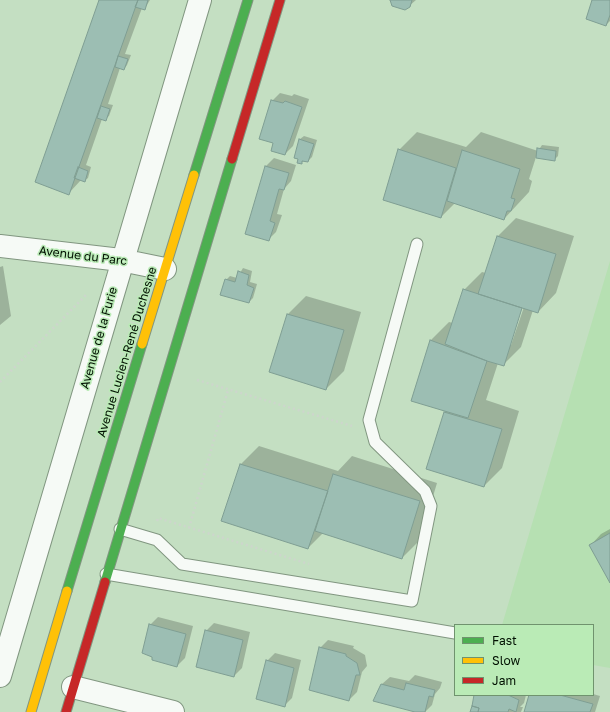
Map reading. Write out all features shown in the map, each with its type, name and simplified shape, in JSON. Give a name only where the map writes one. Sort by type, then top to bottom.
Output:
[{"type":"main road","name":"Avenue Lucien-René Duchesne","points":[[31,712],[248,0]]},
{"type":"main road","points":[[66,712],[106,574],[280,0]]},
{"type":"street","name":"Avenue de la Furie","points":[[0,676],[200,0]]},
{"type":"street","name":"Avenue du Parc","points":[[0,246],[122,260],[165,269]]},
{"type":"street","points":[[73,687],[173,712]]},
{"type":"lane","points":[[120,529],[157,540],[182,564],[412,601],[431,506],[424,491],[374,442],[369,420],[417,244]]},
{"type":"lane","points":[[106,574],[454,633]]},
{"type":"path","points":[[0,382],[88,293]]},
{"type":"path","points":[[197,380],[372,432]]},
{"type":"path","points":[[189,528],[228,390]]},
{"type":"path","points":[[149,538],[158,518],[309,564]]},
{"type":"shaded area","points":[[610,261],[610,668],[594,665],[594,624],[502,624]]},
{"type":"building","points":[[99,0],[138,0],[69,195],[35,182]]},
{"type":"building","points":[[138,0],[148,0],[145,10],[135,7]]},
{"type":"building","points":[[390,0],[412,0],[410,7],[405,10],[392,6]]},
{"type":"building","points":[[592,0],[610,0],[610,15],[606,26],[586,19]]},
{"type":"building","points":[[118,56],[128,59],[124,70],[115,67]]},
{"type":"building","points":[[271,100],[283,103],[285,101],[302,107],[285,155],[271,151],[273,143],[259,139]]},
{"type":"building","points":[[101,106],[110,109],[106,121],[97,118]]},
{"type":"building","points":[[299,139],[314,144],[308,162],[302,161],[302,164],[297,163],[298,159],[294,158]]},
{"type":"building","points":[[537,148],[556,151],[555,161],[536,158]]},
{"type":"building","points":[[398,149],[456,168],[441,218],[383,200]]},
{"type":"building","points":[[462,150],[520,169],[511,198],[515,199],[511,211],[507,211],[504,220],[447,201]]},
{"type":"building","points":[[265,166],[289,173],[284,190],[279,189],[270,221],[275,223],[269,241],[245,234]]},
{"type":"building","points":[[78,167],[88,171],[85,182],[74,178]]},
{"type":"building","points":[[497,236],[556,254],[538,313],[478,294]]},
{"type":"building","points":[[238,271],[249,275],[247,285],[254,288],[249,303],[220,295],[225,279],[235,282]]},
{"type":"building","points":[[463,289],[522,308],[504,366],[487,361],[445,344]]},
{"type":"building","points":[[287,314],[344,330],[326,390],[269,372]]},
{"type":"building","points":[[430,340],[487,361],[468,418],[411,401]]},
{"type":"building","points":[[444,412],[502,429],[484,487],[426,469]]},
{"type":"building","points":[[240,464],[328,491],[308,549],[221,521]]},
{"type":"building","points":[[333,474],[420,501],[402,559],[315,531]]},
{"type":"building","points":[[610,533],[610,583],[589,545]]},
{"type":"building","points":[[149,624],[186,634],[177,667],[152,660],[152,657],[142,653]]},
{"type":"building","points":[[205,630],[243,640],[234,677],[196,667]]},
{"type":"building","points":[[319,647],[346,654],[346,656],[357,663],[360,675],[356,675],[349,701],[309,690]]},
{"type":"building","points":[[266,660],[294,668],[285,707],[256,699]]},
{"type":"building","points":[[406,683],[435,690],[433,697],[429,696],[425,712],[415,712],[373,701],[381,684],[404,690]]},
{"type":"building","points":[[474,696],[510,696],[519,700],[516,712],[509,709],[508,712],[478,712],[479,708],[472,706]]},
{"type":"building","points":[[529,696],[564,696],[593,704],[590,712],[524,712]]},
{"type":"building","points":[[472,706],[479,708],[478,712],[470,712]]},
{"type":"traffic: fast","points":[[194,175],[248,0]]},
{"type":"traffic: fast","points":[[105,582],[232,159]]},
{"type":"traffic: fast","points":[[67,591],[142,344]]},
{"type":"traffic: slow","points":[[142,344],[194,175]]},
{"type":"traffic: slow","points":[[31,712],[67,591]]},
{"type":"traffic: jam","points":[[232,159],[280,0]]},
{"type":"traffic: jam","points":[[66,712],[105,582]]}]
